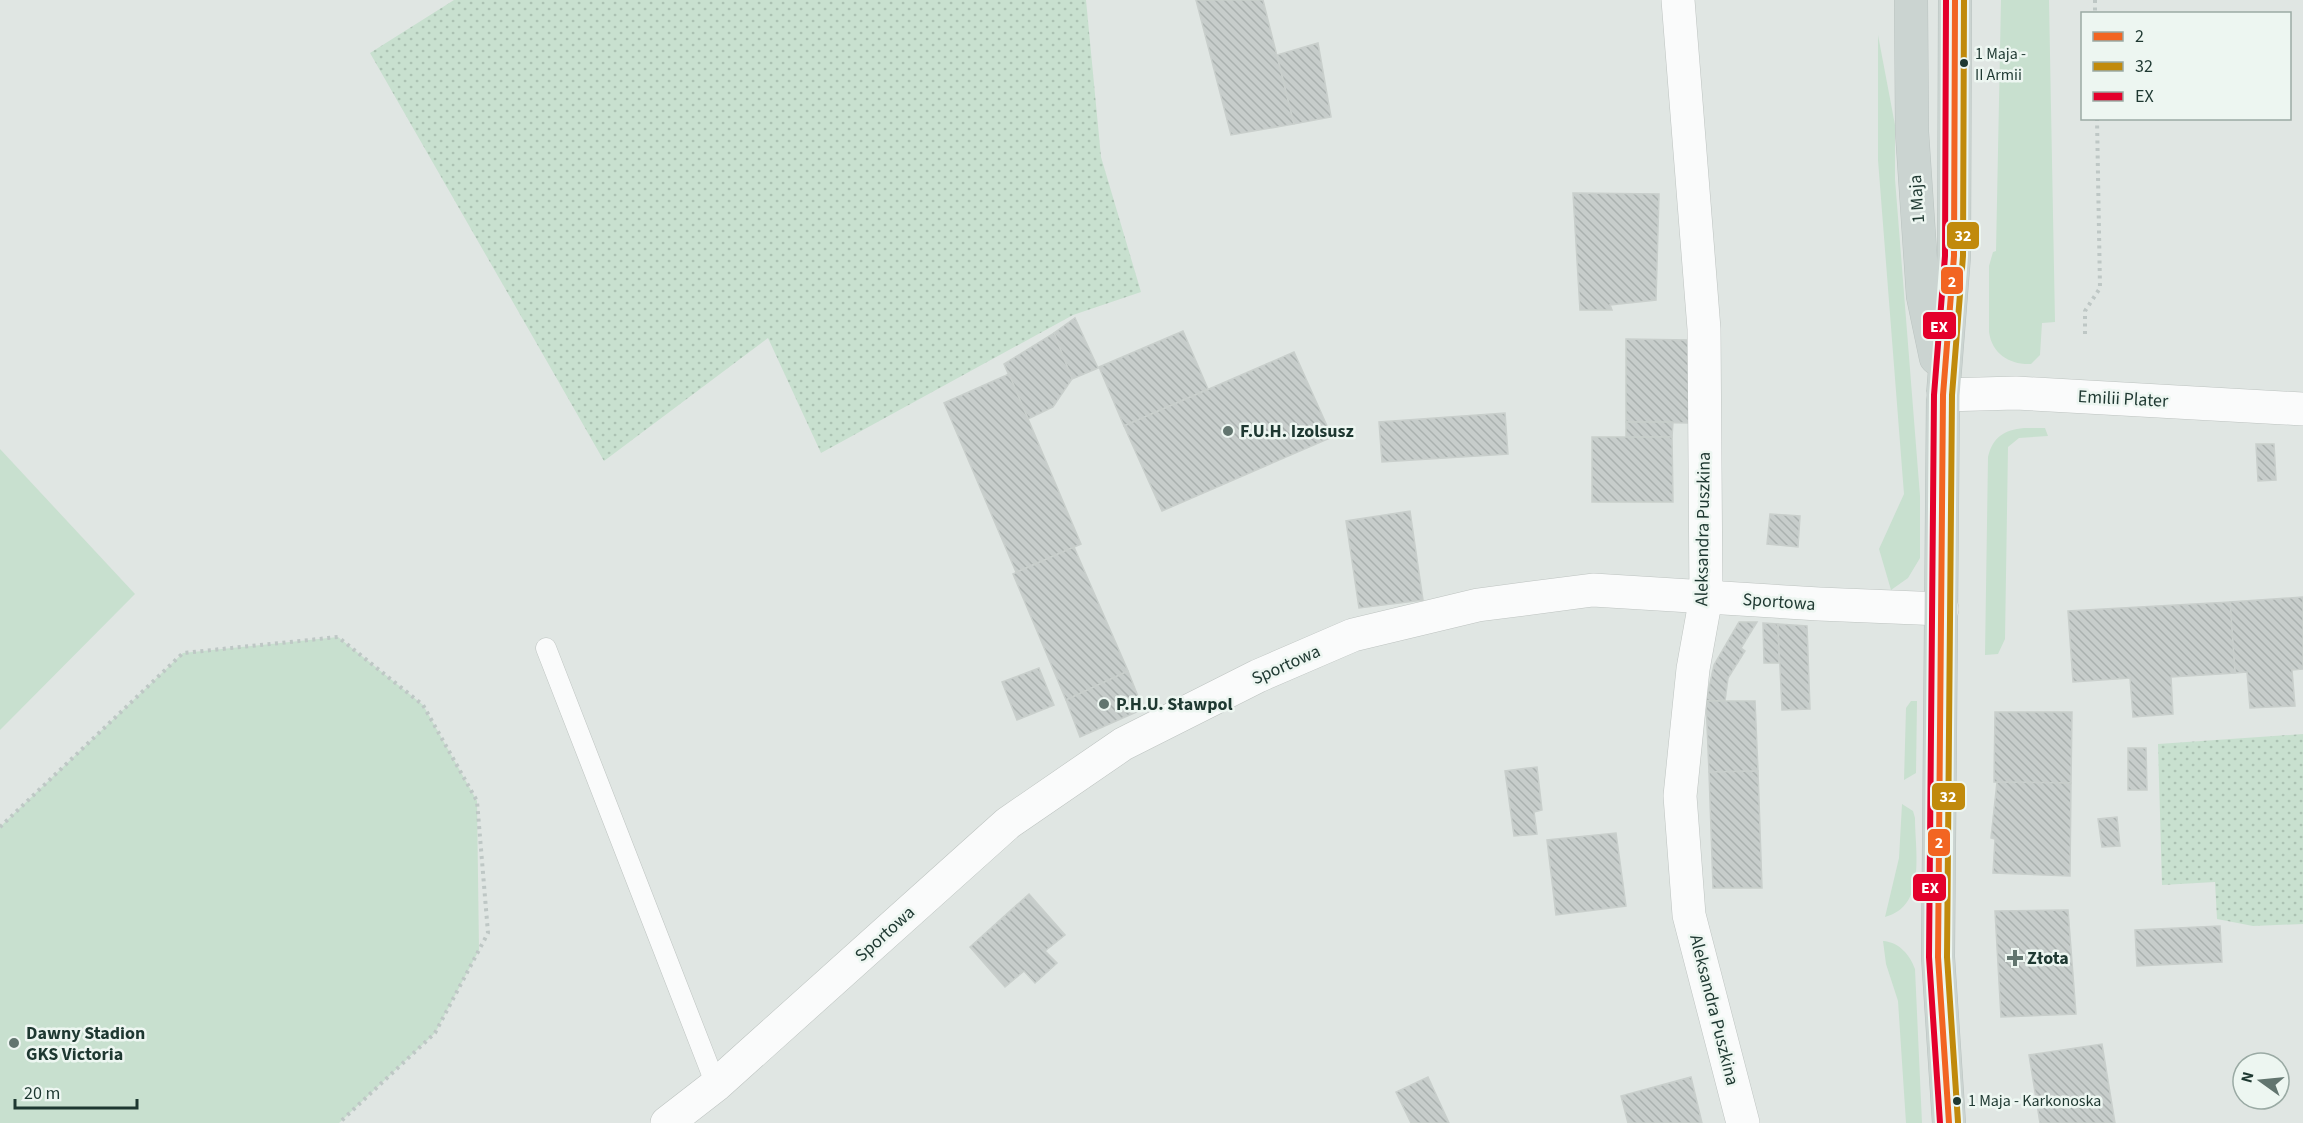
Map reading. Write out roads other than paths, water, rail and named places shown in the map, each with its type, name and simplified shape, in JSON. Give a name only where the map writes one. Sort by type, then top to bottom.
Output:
[{"type":"main road","name":"1 Maja","points":[[1911,0],[1912,132],[1923,296],[1943,395]]},
{"type":"main road","name":"1 Maja","points":[[1948,1123],[1938,957],[1943,395],[1954,256],[1955,0]]},
{"type":"street","name":"Aleksandra Puszkina","points":[[1678,0],[1704,329],[1706,597],[1693,669],[1680,796],[1689,915],[1743,1123]]},
{"type":"street","name":"Emilii Plater","points":[[1943,395],[2016,393],[2303,409]]},
{"type":"street","name":"Sportowa","points":[[667,1123],[716,1085],[1008,824],[1123,744],[1258,676],[1353,635],[1478,606],[1593,590],[1941,609]]},
{"type":"lane","points":[[546,648],[716,1085]]},
{"type":"place","name":"1 Maja - II Armii","points":[[1964,63]]},
{"type":"place","name":"F.U.H. Izolsusz","points":[[1228,431]]},
{"type":"place","name":"P.H.U. Sławpol","points":[[1104,704]]},
{"type":"place","name":"Złota","points":[[2015,958]]},
{"type":"place","name":"Dawny Stadion GKS Victoria","points":[[14,1043]]},
{"type":"place","name":"1 Maja - Karkonoska","points":[[1957,1101]]}]
